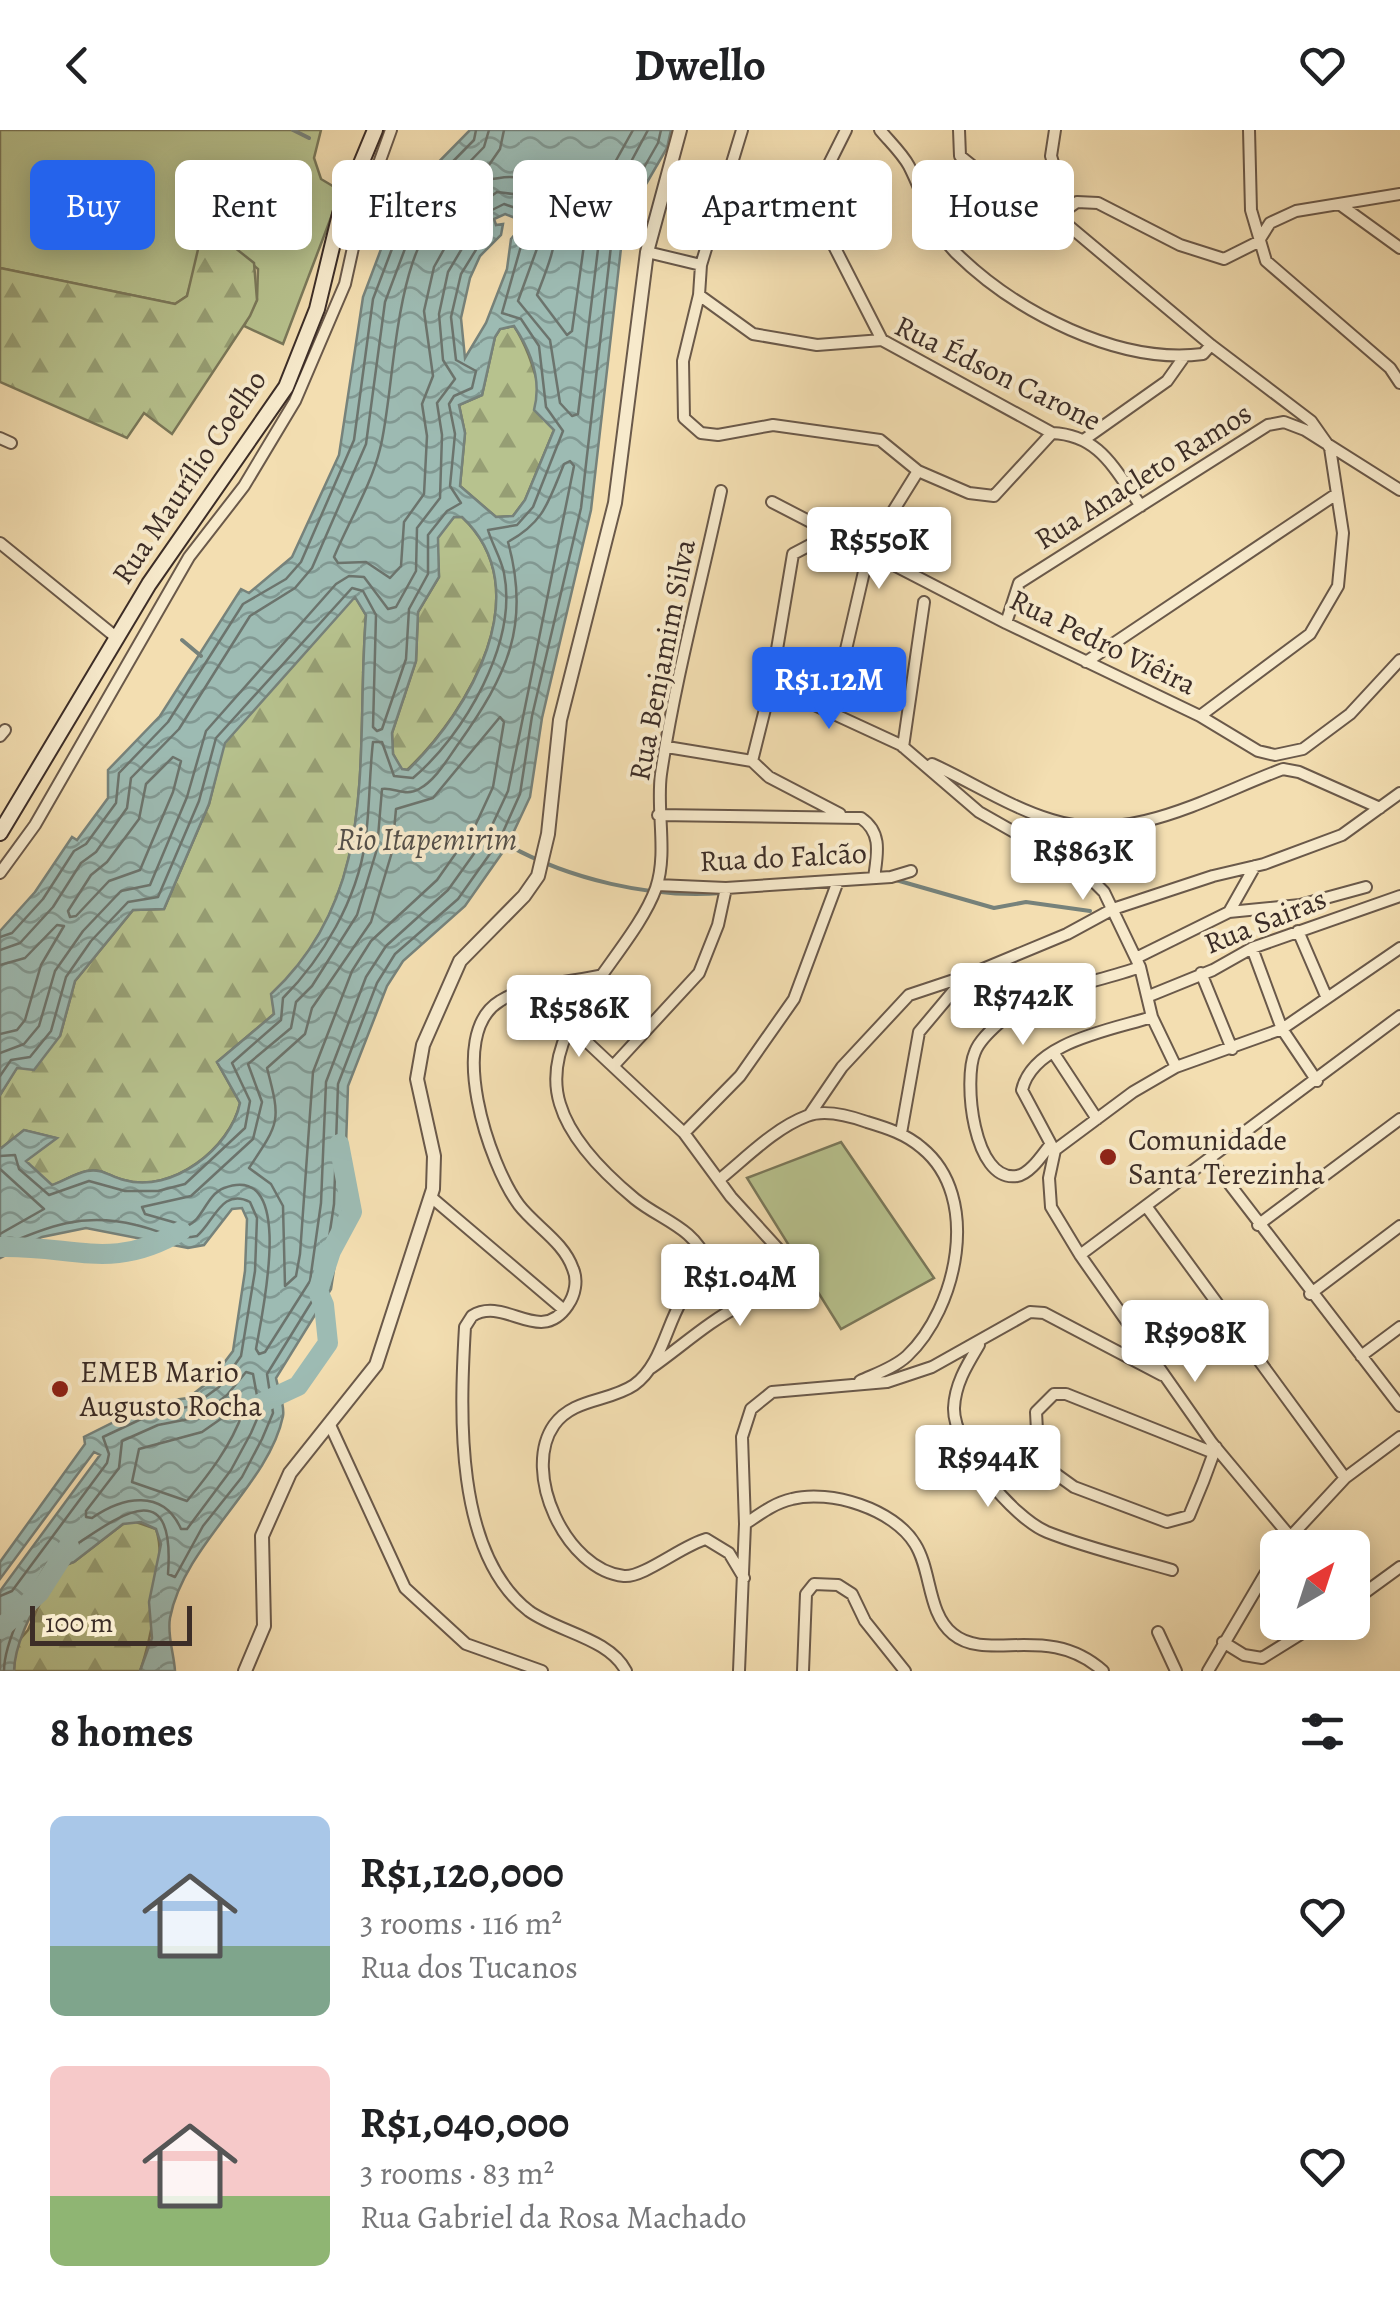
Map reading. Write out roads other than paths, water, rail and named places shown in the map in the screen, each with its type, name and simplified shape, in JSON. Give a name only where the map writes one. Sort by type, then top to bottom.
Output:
[{"type":"main road","name":"Rua Maurílio Coelho","points":[[0,833],[173,548],[286,387],[317,309],[340,214],[375,130]]},
{"type":"street","points":[[0,872],[60,783],[189,558],[270,447],[320,352],[391,130]]},
{"type":"street","points":[[246,1671],[264,1626],[262,1536],[290,1473],[376,1365],[431,1196],[434,1156],[418,1062],[460,961],[524,896],[538,876],[548,834],[560,720],[615,503],[647,252],[680,130]]},
{"type":"street","points":[[742,130],[701,265],[700,295],[683,361],[684,418],[701,433],[718,435],[773,424],[880,440],[918,470],[969,493],[994,496],[1052,432]]},
{"type":"street","points":[[846,130],[819,184],[815,209],[882,340]]},
{"type":"street","points":[[880,130],[908,165],[923,203],[954,252],[1047,318],[1153,357],[1203,354],[1211,346]]},
{"type":"street","points":[[959,130],[960,156],[965,160]]},
{"type":"street","points":[[1053,160],[1054,130]]},
{"type":"street","points":[[1250,130],[1251,210],[1266,261],[1282,279],[1390,368],[1400,383]]},
{"type":"street","points":[[1074,204],[1098,204],[1180,246],[1224,259],[1258,242],[1270,223],[1296,211],[1400,194]]},
{"type":"street","points":[[1342,206],[1400,248]]},
{"type":"street","points":[[1074,223],[1211,346],[1312,420],[1330,448],[1344,533],[1338,586],[1310,634],[1200,716]]},
{"type":"street","points":[[647,252],[701,265]]},
{"type":"street","name":"Rua Édson Carone","points":[[700,295],[754,334],[817,345],[882,340],[1052,432],[1079,434],[1102,453],[1141,506]]},
{"type":"street","points":[[1085,439],[1166,381],[1184,357]]},
{"type":"street","name":"Rua Anacleto Ramos","points":[[1006,623],[1020,583],[1268,425],[1284,422],[1305,430],[1400,490]]},
{"type":"street","points":[[832,710],[868,550],[918,470]]},
{"type":"street","name":"Rua Benjamim Silva","points":[[569,1024],[604,975],[657,885],[658,815],[667,747],[721,490]]},
{"type":"street","points":[[1086,662],[1335,495]]},
{"type":"street","name":"Rua Pedro Viêira","points":[[772,502],[1006,623],[1200,716],[1258,751],[1276,755],[1303,749],[1350,714],[1400,660]]},
{"type":"street","points":[[752,761],[772,685],[793,554],[812,544],[850,539]]},
{"type":"street","points":[[0,543],[117,638]]},
{"type":"street","points":[[173,548],[189,558]]},
{"type":"street","points":[[904,747],[924,602]]},
{"type":"street","points":[[772,685],[832,710],[1007,803],[1054,822],[1092,828],[1133,825],[1282,770],[1300,772],[1380,808]]},
{"type":"street","points":[[667,747],[752,761],[769,777],[846,816]]},
{"type":"street","points":[[924,760],[979,812],[1084,872],[1104,892],[1138,962],[1152,1017],[1176,1067]]},
{"type":"street","points":[[40,768],[60,783]]},
{"type":"street","points":[[720,1178],[781,1130],[810,1114],[865,1039],[909,995],[1068,934],[1113,909],[1342,835],[1400,793]]},
{"type":"street","points":[[658,815],[846,816],[866,820],[878,844],[874,878]]},
{"type":"street","points":[[1229,912],[1255,866]]},
{"type":"street","name":"Rua do Falcão","points":[[657,885],[726,888],[838,882],[911,871]]},
{"type":"street","points":[[684,1133],[740,1076],[794,999],[838,882]]},
{"type":"street","points":[[1366,887],[1300,906],[1229,912],[1138,962],[1031,1001],[1001,1021],[974,1054],[973,1124],[994,1166],[1012,1176],[1020,1175],[1053,1148],[1176,1067],[1282,1029],[1400,948]]},
{"type":"street","points":[[615,1064],[699,973],[718,925],[726,888]]},
{"type":"street","name":"Rua Sairas","points":[[1149,996],[1252,948],[1400,896]]},
{"type":"street","points":[[1298,931],[1326,996]]},
{"type":"street","points":[[1252,948],[1282,1029],[1317,1081]]},
{"type":"street","points":[[1201,973],[1232,1048]]},
{"type":"street","points":[[604,975],[502,999],[480,1026],[473,1081],[500,1171],[519,1205],[552,1238],[573,1268],[575,1288],[564,1310],[549,1322],[536,1324],[481,1310],[465,1327],[462,1427],[482,1545],[496,1575],[528,1610],[602,1648],[626,1671]]},
{"type":"street","points":[[901,1133],[919,1032],[966,976]]},
{"type":"street","points":[[1080,1255],[1400,1016]]},
{"type":"street","points":[[1152,1017],[1053,1052],[1031,1066],[1022,1090],[1053,1148],[1047,1192],[1080,1255],[1215,1450],[1285,1530]]},
{"type":"street","points":[[649,1369],[683,1298],[707,1262],[690,1233],[636,1199],[594,1158],[566,1118],[559,1101],[558,1074],[569,1024],[684,1133],[731,1197],[802,1275],[786,1292],[744,1303],[720,1318],[649,1369],[636,1384],[567,1412],[544,1446],[544,1468],[560,1530],[575,1552],[624,1576],[706,1539],[729,1553],[744,1578]]},
{"type":"street","points":[[1053,1052],[1097,1118]]},
{"type":"street","points":[[810,1114],[844,1116],[901,1133],[924,1149],[943,1172],[957,1240],[950,1281],[924,1338],[904,1359],[854,1384]]},
{"type":"street","points":[[1258,1225],[1400,1118]]},
{"type":"street","points":[[1212,1160],[1310,1294],[1400,1406]]},
{"type":"street","points":[[431,1196],[564,1310]]},
{"type":"street","points":[[1146,1206],[1345,1478]]},
{"type":"street","points":[[1310,1294],[1400,1226]]},
{"type":"street","points":[[739,1671],[746,1524],[742,1437],[751,1409],[772,1392],[887,1382],[980,1344],[1014,1318],[1044,1314],[1163,1376]]},
{"type":"street","points":[[1361,1356],[1400,1327]]},
{"type":"street","points":[[980,1344],[956,1387],[956,1431],[1000,1494],[1018,1514],[1044,1531],[1172,1570]]},
{"type":"street","points":[[1054,1394],[1066,1394],[1215,1450],[1189,1516],[1166,1522],[1074,1487],[1049,1469],[1038,1448],[1036,1412],[1054,1394]]},
{"type":"street","points":[[330,1425],[405,1588],[466,1644],[542,1671]]},
{"type":"street","points":[[1292,1530],[1345,1478],[1400,1437]]},
{"type":"street","points":[[746,1524],[795,1498],[844,1500],[872,1511],[914,1542],[938,1615],[954,1634],[973,1644],[1039,1642],[1065,1648],[1086,1656],[1104,1671]]},
{"type":"street","points":[[1370,1588],[1400,1566]]},
{"type":"street","points":[[1208,1671],[1260,1581]]},
{"type":"street","points":[[803,1671],[806,1594],[814,1584],[846,1588],[905,1671]]},
{"type":"street","points":[[1158,1632],[1176,1671]]},
{"type":"street","points":[[1222,1642],[1262,1658],[1291,1640]]},
{"type":"water","name":"Rio Itapemirim","points":[[470,130],[671,130],[667,148],[647,182],[647,160],[513,160],[513,217],[505,214],[494,219],[496,225],[503,224],[501,235],[493,243],[493,160],[440,160]]},
{"type":"water","name":"Rio Itapemirim","points":[[513,237],[513,250],[621,250],[591,510],[542,718],[530,797],[507,846],[465,906],[403,961],[387,986],[348,1086],[344,1205],[331,1289],[276,1378],[283,1416],[275,1441],[178,1591],[169,1625],[175,1671],[140,1671],[152,1638],[149,1602],[161,1544],[156,1529],[141,1522],[123,1524],[74,1562],[55,1569],[23,1632],[14,1671],[0,1671],[0,1591],[100,1455],[94,1452],[0,1579],[0,1562],[85,1444],[84,1437],[152,1403],[188,1398],[211,1380],[233,1351],[245,1271],[247,1219],[242,1208],[232,1209],[204,1245],[188,1248],[86,1228],[42,1237],[0,1258],[0,1149],[24,1130],[57,1138],[26,1161],[52,1185],[93,1170],[142,1183],[179,1174],[197,1164],[225,1136],[240,1103],[217,1062],[274,1014],[271,994],[306,954],[331,910],[347,865],[360,768],[366,615],[355,597],[225,743],[209,804],[164,909],[133,910],[75,981],[60,1036],[34,1070],[17,1068],[0,1095],[0,931],[35,892],[72,837],[77,840],[108,798],[108,770],[160,716],[241,589],[249,593],[292,557],[339,455],[363,297],[381,250],[486,250],[470,278],[461,318],[465,358],[486,323],[507,269]],"holes":[[[514,326],[536,377],[534,410],[554,430],[525,500],[513,516],[496,517],[460,486],[465,433],[459,405],[482,395],[495,337],[500,329]],[[454,517],[462,517],[485,546],[495,579],[495,614],[487,649],[453,716],[408,770],[402,769],[393,754],[392,733],[416,661],[418,612],[439,577],[438,538]]]},
{"type":"waterway","points":[[293,130],[309,138]]},
{"type":"waterway","points":[[182,640],[201,656]]},
{"type":"waterway","points":[[506,844],[556,867],[611,884],[667,893],[722,893]]},
{"type":"waterway","points":[[896,880],[994,908],[1026,902],[1090,911]]},
{"type":"waterway","points":[[806,888],[862,883]]},
{"type":"waterway","name":"Rio Itapemirim","points":[[255,1406],[298,1386],[328,1343],[324,1305],[318,1291],[331,1251],[352,1212],[339,1144]]},
{"type":"waterway","name":"Rio Itapemirim","points":[[0,1247],[113,1254],[134,1251],[181,1231]]},
{"type":"waterway","name":"Rio Itapemirim","points":[[0,1629],[39,1593],[69,1546]]},
{"type":"place","name":"Comunidade Santa Terezinha","points":[[1108,1157]]},
{"type":"place","name":"EMEB Mario Augusto Rocha","points":[[60,1389]]}]
